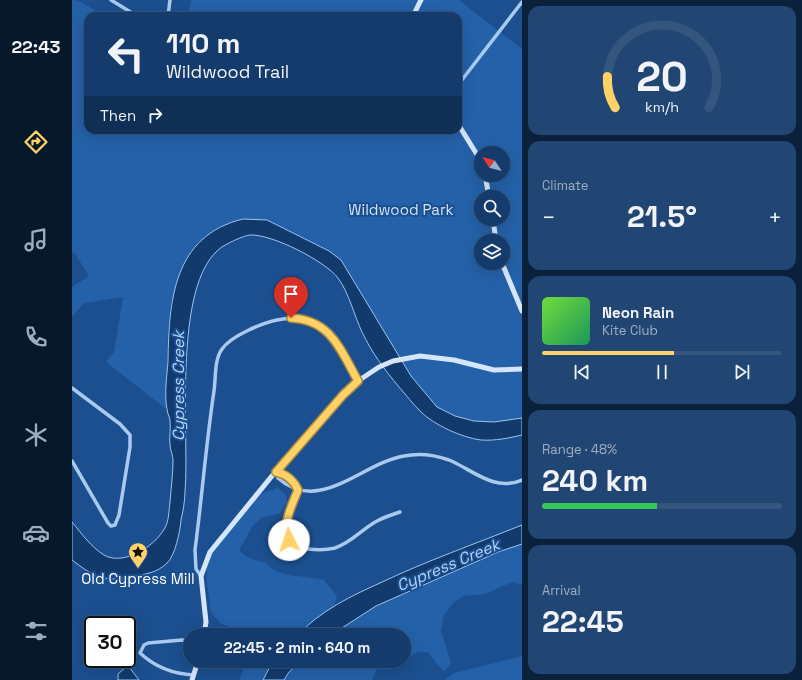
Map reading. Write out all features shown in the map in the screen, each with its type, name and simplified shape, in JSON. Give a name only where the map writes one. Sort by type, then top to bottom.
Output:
[{"type":"street","points":[[111,0],[130,12]]},
{"type":"street","points":[[168,12],[170,0]]},
{"type":"street","points":[[415,12],[421,0]]},
{"type":"street","points":[[462,80],[522,2]]},
{"type":"street","points":[[462,130],[474,150]]},
{"type":"street","points":[[505,270],[522,311]]},
{"type":"street","points":[[204,628],[205,617],[200,576],[196,569],[196,550],[210,417],[218,356],[222,349],[233,339],[258,326],[291,318],[302,318],[314,322],[327,331],[358,381]]},
{"type":"street","points":[[200,576],[204,562],[216,542],[343,395],[366,375],[393,361],[427,356],[454,360],[494,370],[522,369]]},
{"type":"street","points":[[72,388],[120,424],[130,435],[130,447],[119,515],[115,525],[111,526],[108,524],[72,461]]},
{"type":"street","points":[[276,472],[278,478],[283,483],[298,490],[320,491],[335,487],[390,460],[404,456],[416,455],[433,456],[448,460],[495,483],[507,483],[522,480]]},
{"type":"street","points":[[276,472],[282,473],[294,482],[298,490],[289,513],[286,532],[291,542],[301,548],[324,550],[335,548],[346,543],[376,521],[400,512]]},
{"type":"street","points":[[183,640],[148,642],[144,645],[140,653],[150,662],[177,674],[193,677]]},
{"type":"green space","name":"Wildwood Park","points":[[72,0],[81,2],[97,12],[84,12],[84,134],[462,134],[462,12],[189,12],[191,0],[459,0],[522,49],[522,418],[494,422],[474,421],[455,416],[437,407],[411,376],[341,260],[329,251],[267,220],[243,219],[230,223],[213,232],[193,249],[171,302],[168,329],[166,409],[106,362],[114,352],[123,297],[84,303],[72,317],[72,287],[89,276],[74,252],[72,253]]},
{"type":"green space","points":[[278,488],[286,495],[287,502],[280,513],[261,518],[252,527],[239,550],[251,559],[265,562],[270,567],[284,574],[324,580],[337,596],[334,606],[307,628],[232,628],[220,623],[211,612],[207,584],[207,569],[212,553],[222,539],[261,494]]},
{"type":"green space","points":[[522,544],[522,585],[512,582],[485,594],[464,596],[454,602],[444,615],[441,631],[451,663],[445,671],[441,669],[428,652],[419,652],[411,656],[411,628],[342,628],[376,606],[498,552]]},
{"type":"green space","points":[[522,656],[522,680],[445,680],[454,673]]},
{"type":"green space","points":[[244,668],[269,668],[263,680],[239,680]]},
{"type":"green space","points":[[293,668],[377,668],[372,680],[284,680]]},
{"type":"water","name":"Cypress Creek","points":[[243,219],[267,220],[329,251],[341,260],[411,376],[437,407],[455,416],[474,421],[494,422],[522,418],[522,435],[491,440],[474,439],[449,430],[433,422],[418,409],[374,354],[362,332],[342,284],[331,271],[310,257],[284,244],[260,236],[244,236],[227,244],[209,260],[197,287],[190,320],[186,357],[185,498],[175,549],[167,563],[155,571],[147,574],[115,579],[100,577],[87,571],[72,560],[72,522],[95,548],[104,555],[112,558],[131,556],[149,546],[163,531],[169,516],[173,460],[170,447],[170,418],[167,410],[166,391],[170,316],[174,294],[180,274],[189,256],[202,240],[220,228]]},
{"type":"water","name":"Cypress Creek","points":[[522,525],[522,544],[498,552],[376,606],[342,628],[305,628],[326,611],[358,593],[415,567]]},
{"type":"water","points":[[125,668],[130,668],[139,680],[118,680],[118,674]]},
{"type":"water","points":[[269,668],[293,668],[284,680],[263,680]]},
{"type":"place","name":"Old Cypress Mill","points":[[138,569]]},
{"type":"route","points":[[289,540],[286,532],[286,525],[298,490],[294,482],[282,473],[276,472],[351,386],[358,381],[342,352],[327,331],[314,322],[302,318],[291,318]]}]
